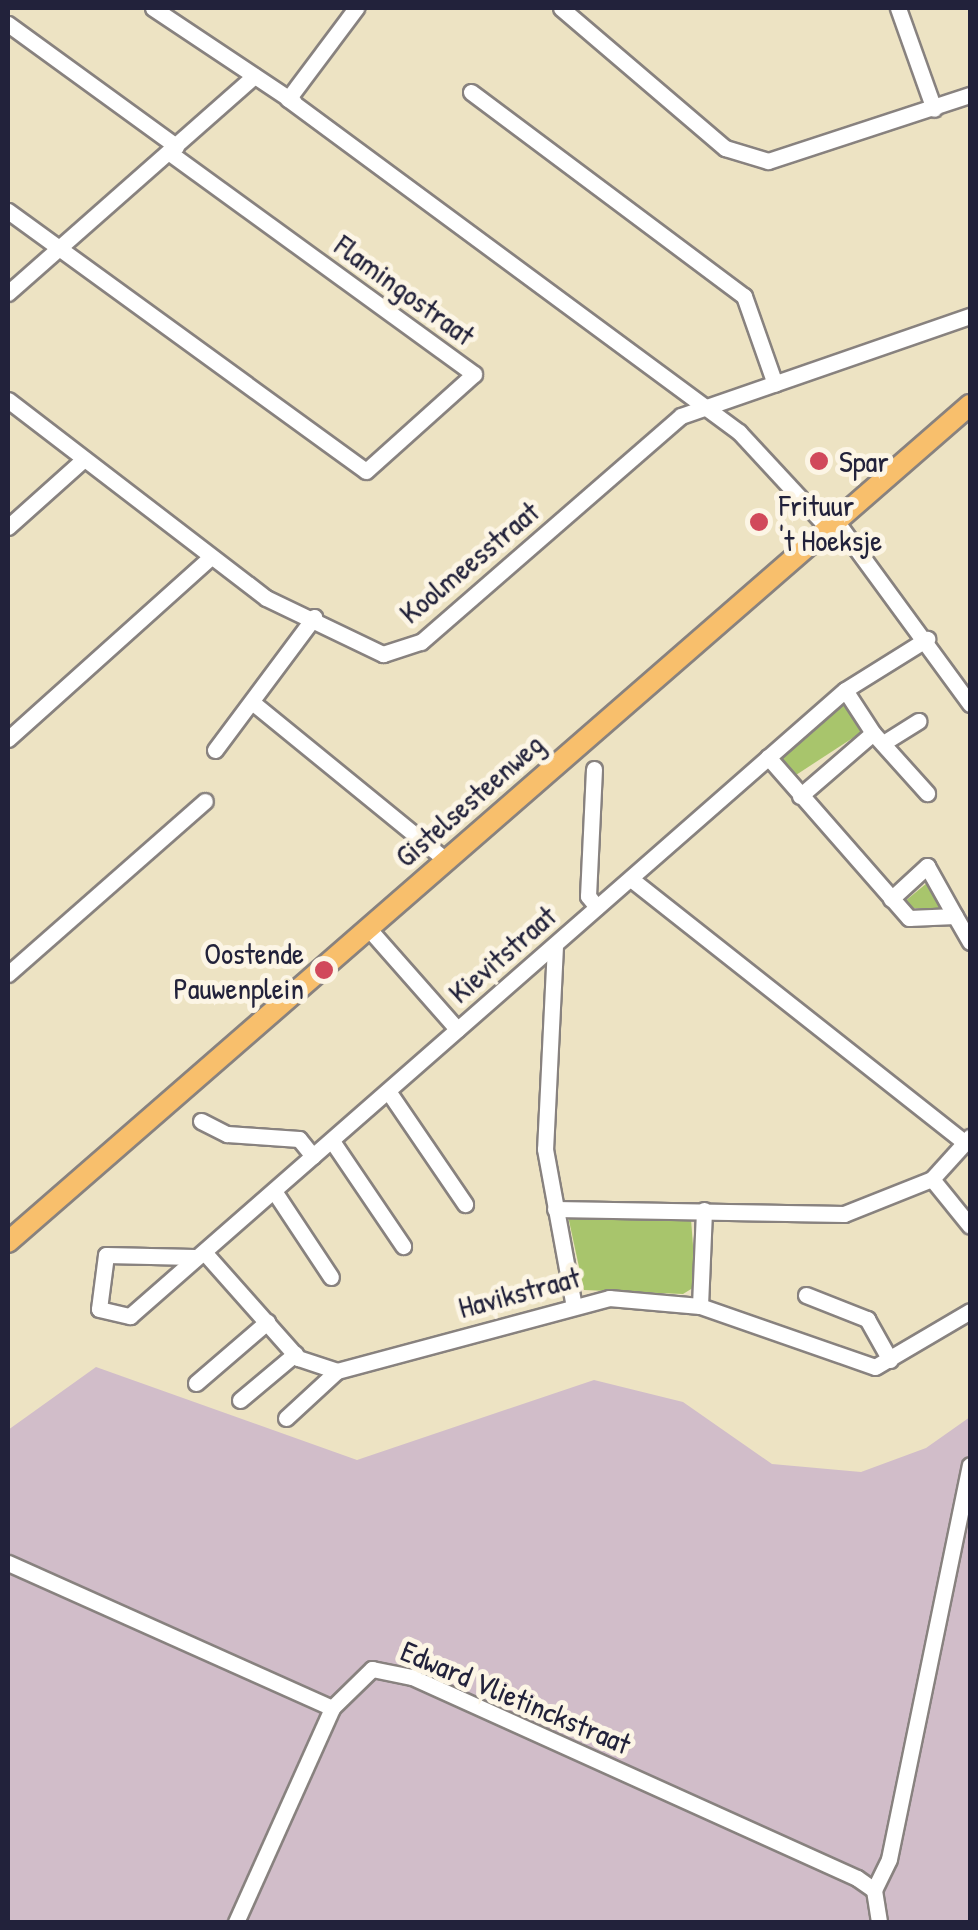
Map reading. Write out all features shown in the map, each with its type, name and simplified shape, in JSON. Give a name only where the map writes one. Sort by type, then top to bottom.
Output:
[{"type":"main road","name":"Gistelsesteenweg","points":[[8,1242],[970,405]]},
{"type":"street","points":[[153,8],[288,99],[707,408],[832,525],[927,640],[970,704]]},
{"type":"street","points":[[169,8],[254,76]]},
{"type":"street","points":[[288,99],[356,8]]},
{"type":"street","points":[[560,8],[744,156],[791,159],[970,95]]},
{"type":"street","points":[[898,8],[934,109]]},
{"type":"street","points":[[8,24],[173,150]]},
{"type":"street","points":[[8,293],[254,76]]},
{"type":"street","points":[[471,92],[744,296],[775,384]]},
{"type":"street","name":"Flamingostraat","points":[[58,248],[366,470],[474,374],[173,150]]},
{"type":"street","points":[[8,211],[58,248]]},
{"type":"street","name":"Koolmeesstraat","points":[[8,400],[266,598],[314,617],[370,650],[403,652],[681,416],[970,316]]},
{"type":"street","points":[[8,527],[84,459]]},
{"type":"street","points":[[8,739],[210,558]]},
{"type":"street","points":[[215,750],[314,617]]},
{"type":"street","name":"Kievitstraat","points":[[199,1255],[106,1255],[99,1309],[130,1316],[845,690],[927,640]]},
{"type":"street","points":[[845,690],[926,793]]},
{"type":"street","points":[[252,702],[446,860]]},
{"type":"street","points":[[800,796],[881,736],[919,721]]},
{"type":"street","points":[[768,757],[909,918],[955,916]]},
{"type":"street","points":[[594,769],[588,896],[597,906]]},
{"type":"street","points":[[8,974],[205,801]]},
{"type":"street","points":[[891,899],[927,866],[970,942]]},
{"type":"street","points":[[555,1208],[844,1214],[932,1179],[967,1139],[631,879]]},
{"type":"street","points":[[368,928],[457,1030]]},
{"type":"street","points":[[556,946],[545,1149],[573,1302]]},
{"type":"street","points":[[388,1091],[465,1204]]},
{"type":"street","points":[[201,1121],[227,1134],[299,1139],[314,1156]]},
{"type":"street","points":[[332,1141],[403,1246]]},
{"type":"street","points":[[932,1179],[970,1226]]},
{"type":"street","points":[[274,1190],[331,1276]]},
{"type":"street","points":[[700,1306],[704,1210]]},
{"type":"street","points":[[199,1255],[296,1354],[337,1371],[286,1418]]},
{"type":"street","points":[[806,1295],[867,1320],[890,1360],[970,1311]]},
{"type":"street","name":"Havikstraat","points":[[337,1371],[573,1302],[644,1296],[700,1306],[852,1364],[890,1360]]},
{"type":"street","points":[[196,1383],[267,1322]]},
{"type":"street","points":[[240,1400],[296,1354]]},
{"type":"street","points":[[879,1922],[874,1890],[889,1860],[962,1483],[970,1465]]},
{"type":"street","points":[[8,1564],[332,1708]]},
{"type":"street","name":"Edward Vlietinckstraat","points":[[236,1922],[332,1708],[356,1676],[392,1669],[874,1890]]},
{"type":"shaded area","points":[[96,1367],[357,1460],[594,1380],[683,1402],[772,1464],[861,1472],[926,1448],[970,1417],[970,1922],[8,1922],[8,1430]]},
{"type":"green space","points":[[844,702],[863,731],[792,778],[773,748]]},
{"type":"green space","points":[[927,883],[943,908],[911,908],[904,902]]},
{"type":"green space","points":[[568,1216],[691,1219],[696,1286],[683,1294],[584,1290]]},
{"type":"place","name":"Spar","points":[[819,461]]},
{"type":"place","name":"Frituur 't Hoeksje","points":[[759,522]]},
{"type":"place","name":"Oostende Pauwenplein","points":[[324,970]]}]
